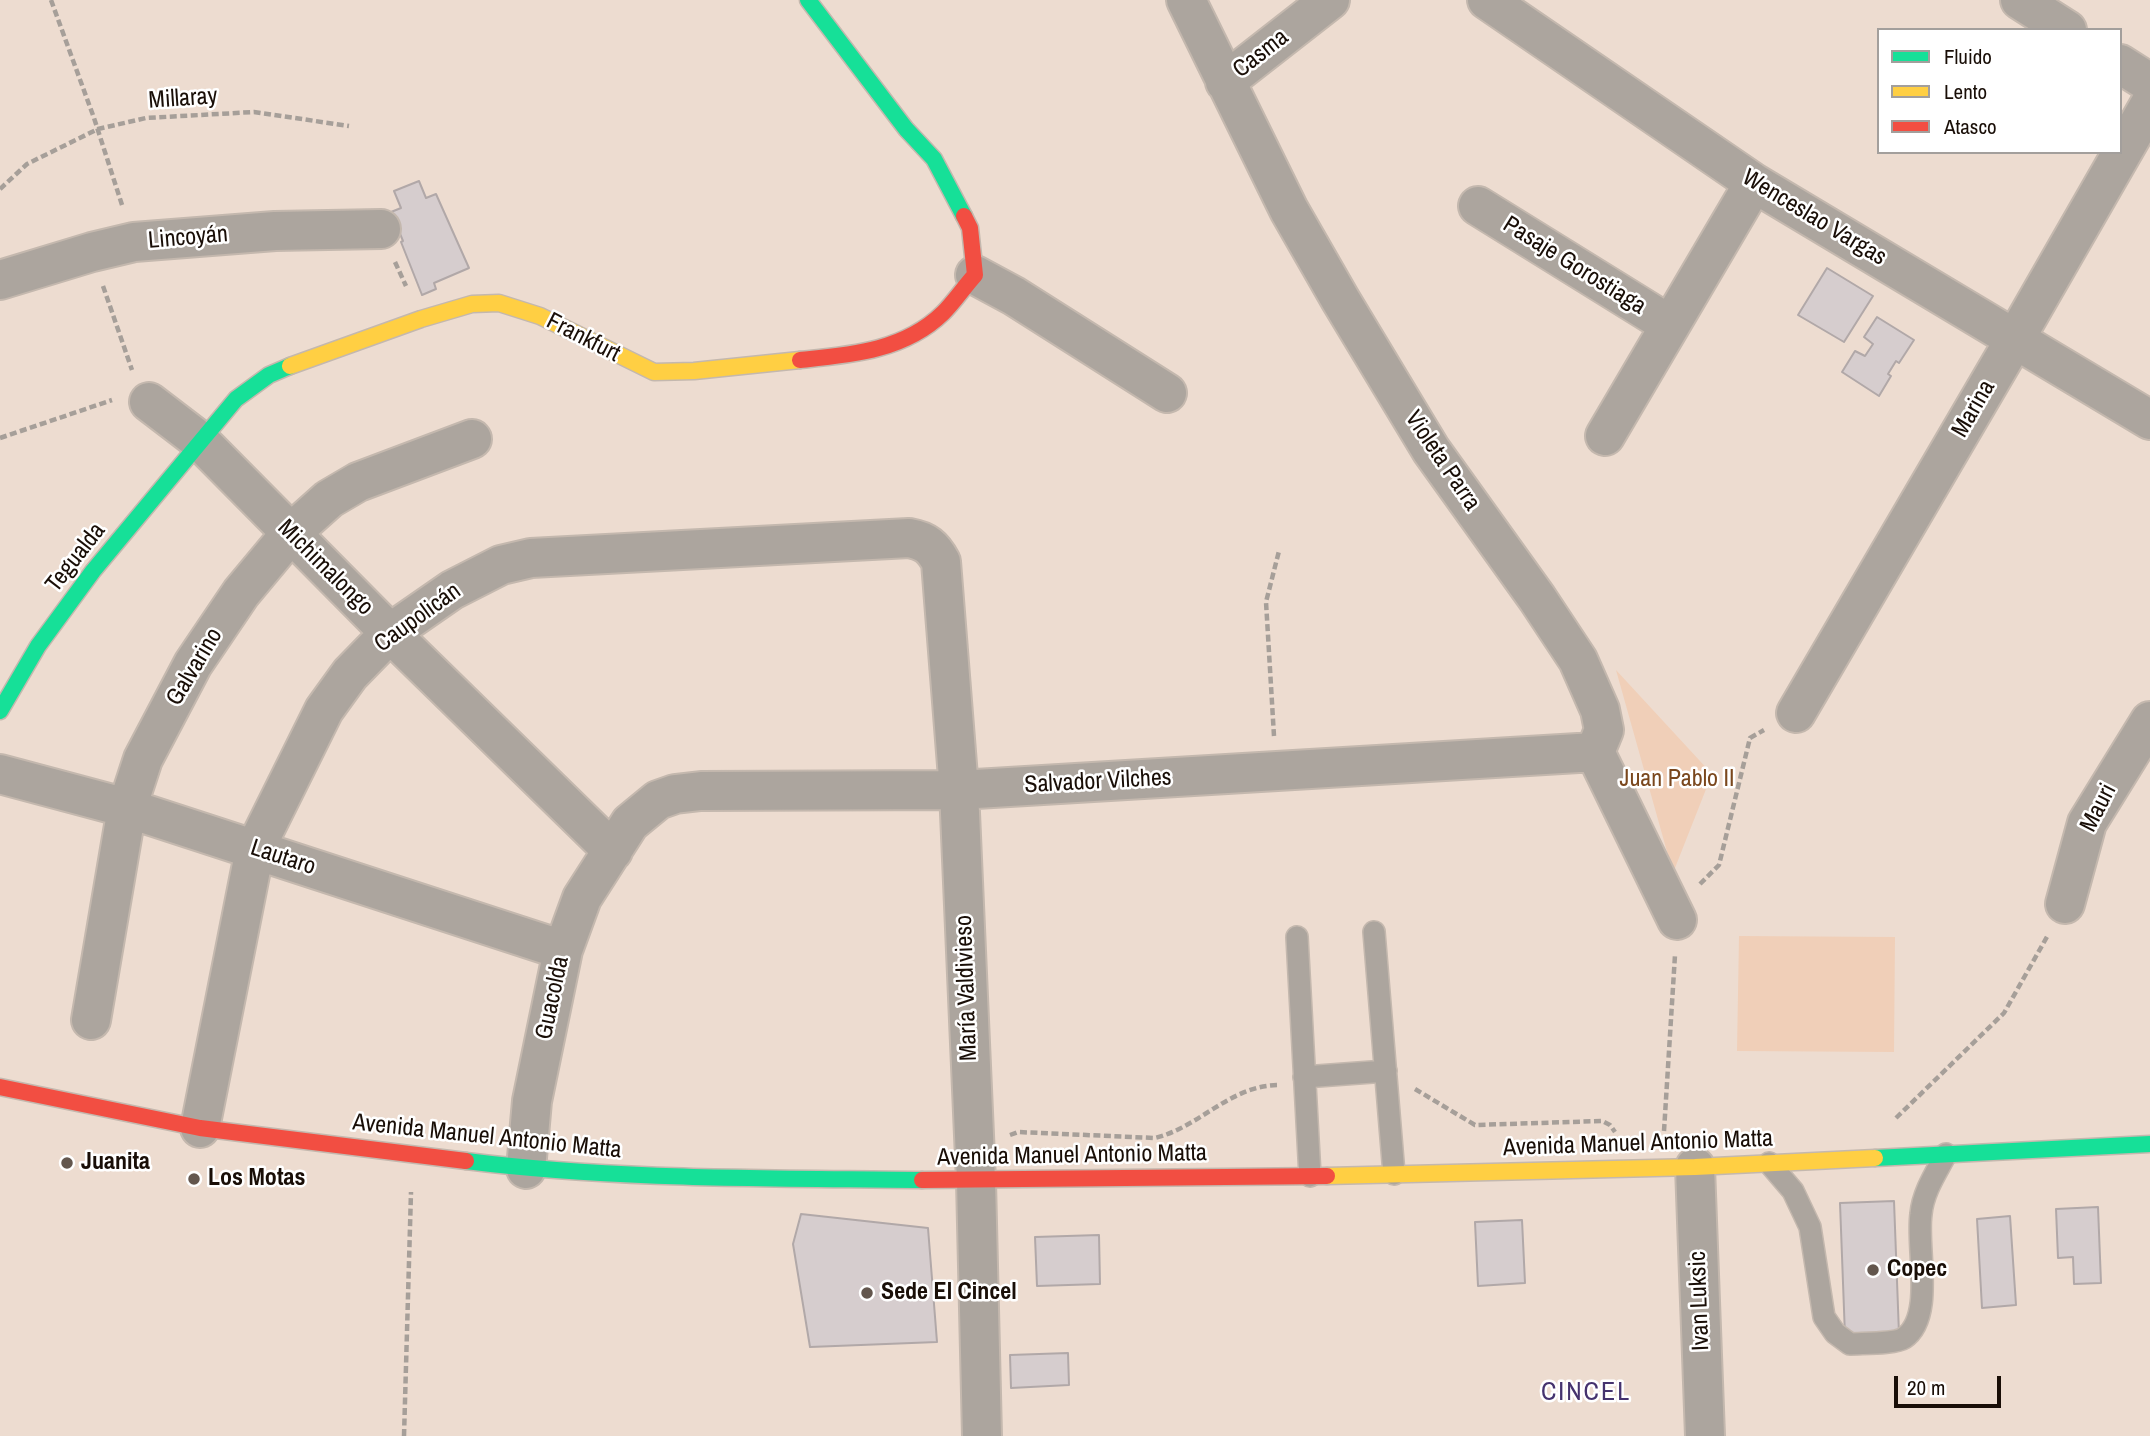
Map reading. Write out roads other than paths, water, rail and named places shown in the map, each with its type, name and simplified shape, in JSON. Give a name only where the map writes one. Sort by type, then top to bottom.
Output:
[{"type":"main road","points":[[808,0],[906,129],[934,159],[970,228],[975,275]]},
{"type":"main road","name":"Frankfurt","points":[[200,441],[236,399],[269,375],[421,318],[472,304],[499,303],[540,316],[653,372],[694,371],[873,351],[908,338],[942,314],[975,275]]},
{"type":"main road","name":"Tegualda","points":[[0,711],[38,646],[93,571],[200,441]]},
{"type":"main road","name":"Avenida Manuel Antonio Matta","points":[[0,1087],[200,1128],[526,1169],[610,1175],[976,1181],[1310,1176],[1679,1167],[2150,1144]]},
{"type":"street","name":"Violeta Parra","points":[[1186,0],[1289,210],[1368,346],[1432,450],[1578,660],[1600,710],[1604,730],[1595,752]]},
{"type":"street","name":"Casma","points":[[1225,82],[1330,0]]},
{"type":"street","name":"Wenceslao Vargas","points":[[1487,0],[1754,183],[2150,421]]},
{"type":"street","points":[[2020,0],[2064,28]]},
{"type":"street","points":[[2122,65],[2150,83]]},
{"type":"street","name":"Marina","points":[[2122,153],[2150,104]]},
{"type":"street","name":"Marina","points":[[1796,713],[2121,154]]},
{"type":"street","name":"Pasaje Gorostiaga","points":[[1605,436],[1754,183]]},
{"type":"street","name":"Pasaje Gorostiaga","points":[[1478,206],[1670,325]]},
{"type":"street","name":"Lincoyán","points":[[0,280],[92,252],[134,243],[275,231],[380,229]]},
{"type":"street","points":[[975,275],[1014,296],[1167,393]]},
{"type":"street","name":"Michimalongo","points":[[145,396],[200,441],[390,633],[616,846]]},
{"type":"street","name":"Galvarino","points":[[91,1020],[127,808],[143,760],[193,664],[241,593],[291,533],[329,499],[358,482],[472,439]]},
{"type":"street","name":"Caupolicán","points":[[200,1128],[254,849],[324,710],[350,674],[390,633],[452,590],[501,565],[531,558],[909,538],[930,545]]},
{"type":"street","name":"María Valdivieso","points":[[930,545],[941,562],[959,790],[976,1181],[982,1436]]},
{"type":"street","name":"Mauri","points":[[2065,904],[2087,823],[2150,721]]},
{"type":"street","points":[[1595,752],[1677,920]]},
{"type":"street","name":"Salvador Vilches","points":[[616,846],[630,824],[658,800],[675,794],[701,791],[959,790],[1595,752]]},
{"type":"street","name":"Lautaro","points":[[0,774],[127,808],[563,950]]},
{"type":"street","name":"Guacolda","points":[[526,1169],[532,1101],[563,950],[582,898],[616,846]]},
{"type":"street","name":"Ivan Luksic","points":[[1679,1167],[1705,1436]]},
{"type":"lane","points":[[1374,932],[1394,1174]]},
{"type":"lane","points":[[1297,937],[1310,1176]]},
{"type":"lane","points":[[1304,1077],[1386,1071]]},
{"type":"lane","points":[[1769,1163],[1793,1191],[1811,1227],[1824,1317],[1835,1333],[1850,1344],[1902,1339],[1916,1326],[1921,1309],[1920,1216],[1929,1186],[1946,1154]]},
{"type":"place","name":"Juanita","points":[[67,1163]]},
{"type":"place","name":"Los Motas","points":[[194,1179]]},
{"type":"place","name":"Copec","points":[[1873,1270]]},
{"type":"place","name":"Sede El Cincel","points":[[867,1293]]},
{"type":"district","name":"CINCEL","points":[[1586,1393]]},
{"type":"park label","name":"Juan Pablo II","points":[[1677,780]]}]
